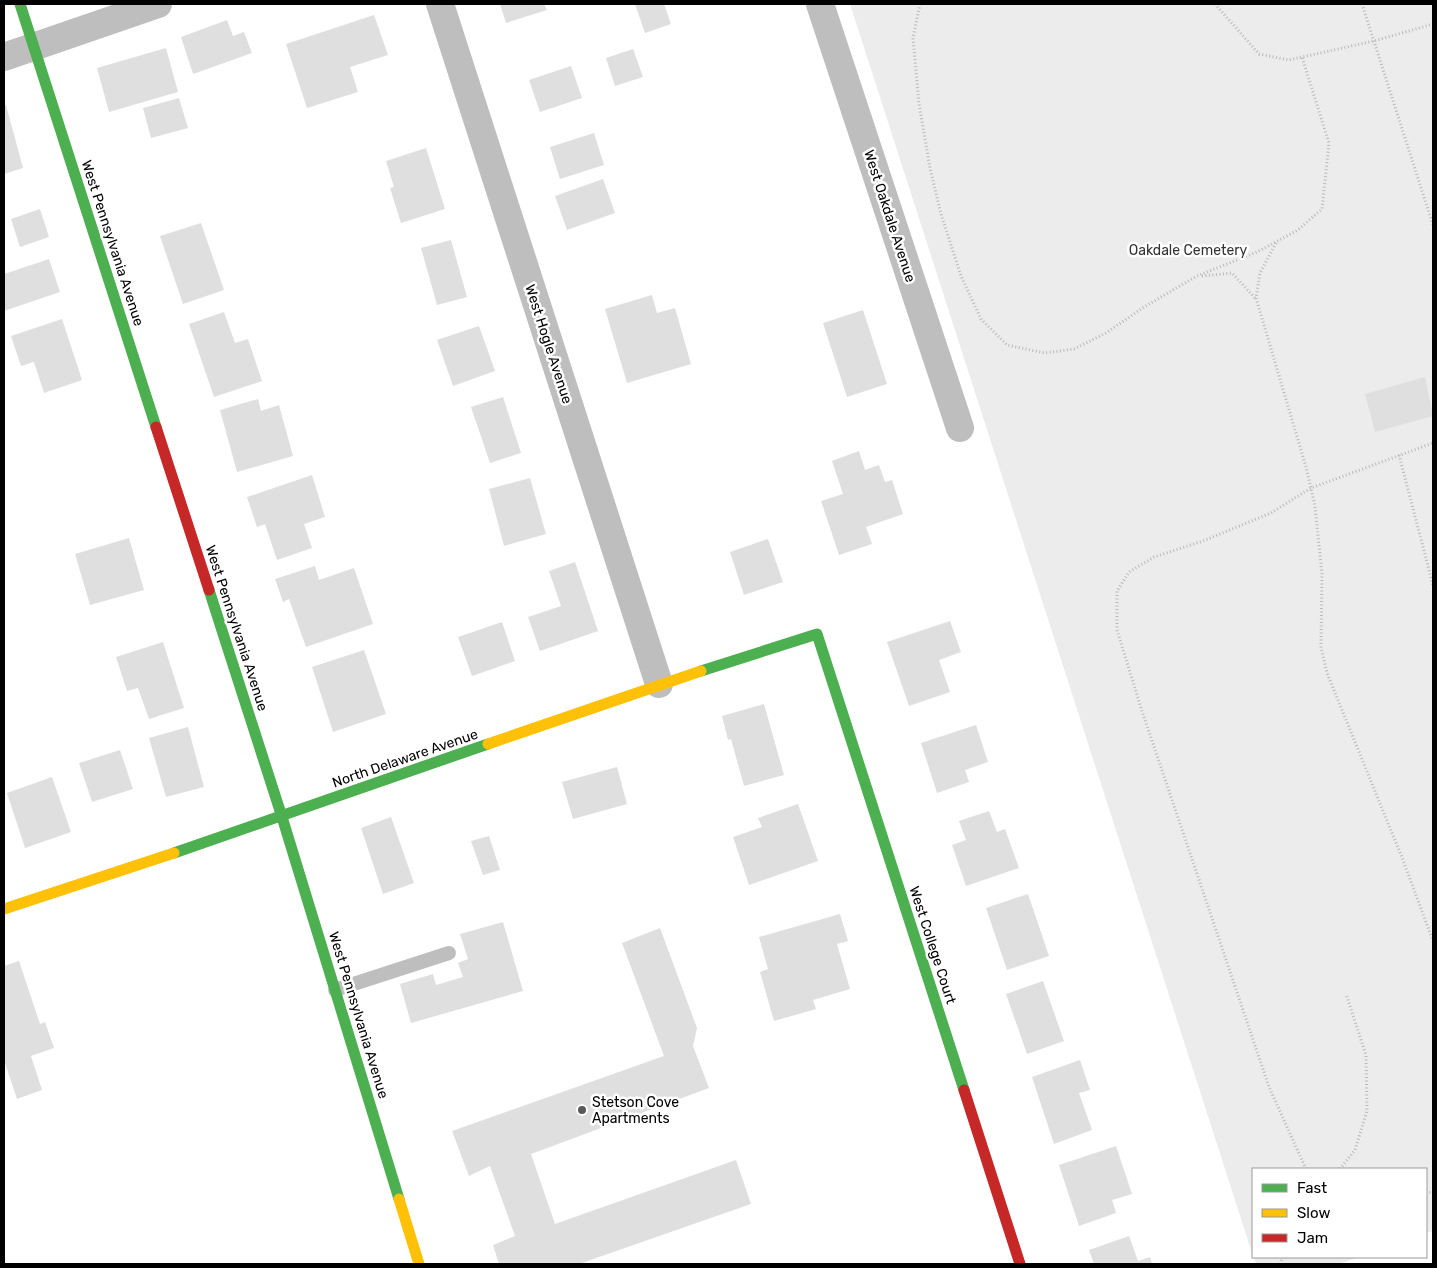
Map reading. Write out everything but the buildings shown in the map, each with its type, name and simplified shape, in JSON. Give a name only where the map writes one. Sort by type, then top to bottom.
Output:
[{"type":"street","name":"West Pennsylvania Avenue","points":[[20,4],[282,817],[419,1264]]},
{"type":"street","points":[[4,57],[158,4]]},
{"type":"street","name":"West Hogle Avenue","points":[[440,4],[658,684]]},
{"type":"street","name":"West Oakdale Avenue","points":[[820,4],[960,428]]},
{"type":"street","name":"North Delaware Avenue","points":[[4,909],[282,817],[658,684],[816,634]]},
{"type":"street","name":"West College Court","points":[[816,634],[1020,1264]]},
{"type":"lane","points":[[335,990],[449,953]]},
{"type":"path","points":[[920,4],[913,38],[919,104],[930,168],[941,214],[961,276],[981,319],[1007,345],[1045,353],[1074,349],[1106,333],[1144,307],[1197,276],[1257,252],[1298,230],[1322,209],[1329,143],[1302,57]]},
{"type":"path","points":[[1216,4],[1259,54],[1289,60],[1374,41],[1433,24]]},
{"type":"path","points":[[1362,4],[1433,225]]},
{"type":"path","points":[[1276,242],[1260,273],[1256,298],[1311,488],[1322,574],[1321,647],[1326,673],[1404,860],[1433,941]]},
{"type":"path","points":[[1197,276],[1232,273],[1256,298]]},
{"type":"path","points":[[1306,1168],[1268,1087],[1142,711],[1117,630],[1117,591],[1129,572],[1154,557],[1271,513],[1311,488],[1433,443]]},
{"type":"path","points":[[1400,455],[1433,585]]},
{"type":"path","points":[[1341,1168],[1355,1150],[1367,1111],[1366,1055],[1346,994]]},
{"type":"green space","name":"Oakdale Cemetery","points":[[850,4],[1433,4],[1433,1231],[1427,1233],[1427,1168],[1252,1168],[1252,1253]]},
{"type":"green space","points":[[1254,1258],[1356,1258],[1338,1264],[1256,1264]]},
{"type":"traffic: fast","points":[[20,4],[156,427]]},
{"type":"traffic: fast","points":[[209,590],[282,817],[399,1199]]},
{"type":"traffic: fast","points":[[701,671],[817,634],[964,1090]]},
{"type":"traffic: fast","points":[[174,853],[488,744]]},
{"type":"traffic: slow","points":[[488,744],[701,671]]},
{"type":"traffic: slow","points":[[4,909],[174,853]]},
{"type":"traffic: slow","points":[[399,1199],[419,1264]]},
{"type":"traffic: jam","points":[[156,427],[209,590]]},
{"type":"traffic: jam","points":[[964,1090],[1020,1264]]},
{"type":"place","name":"Stetson Cove Apartments","points":[[582,1110]]}]
